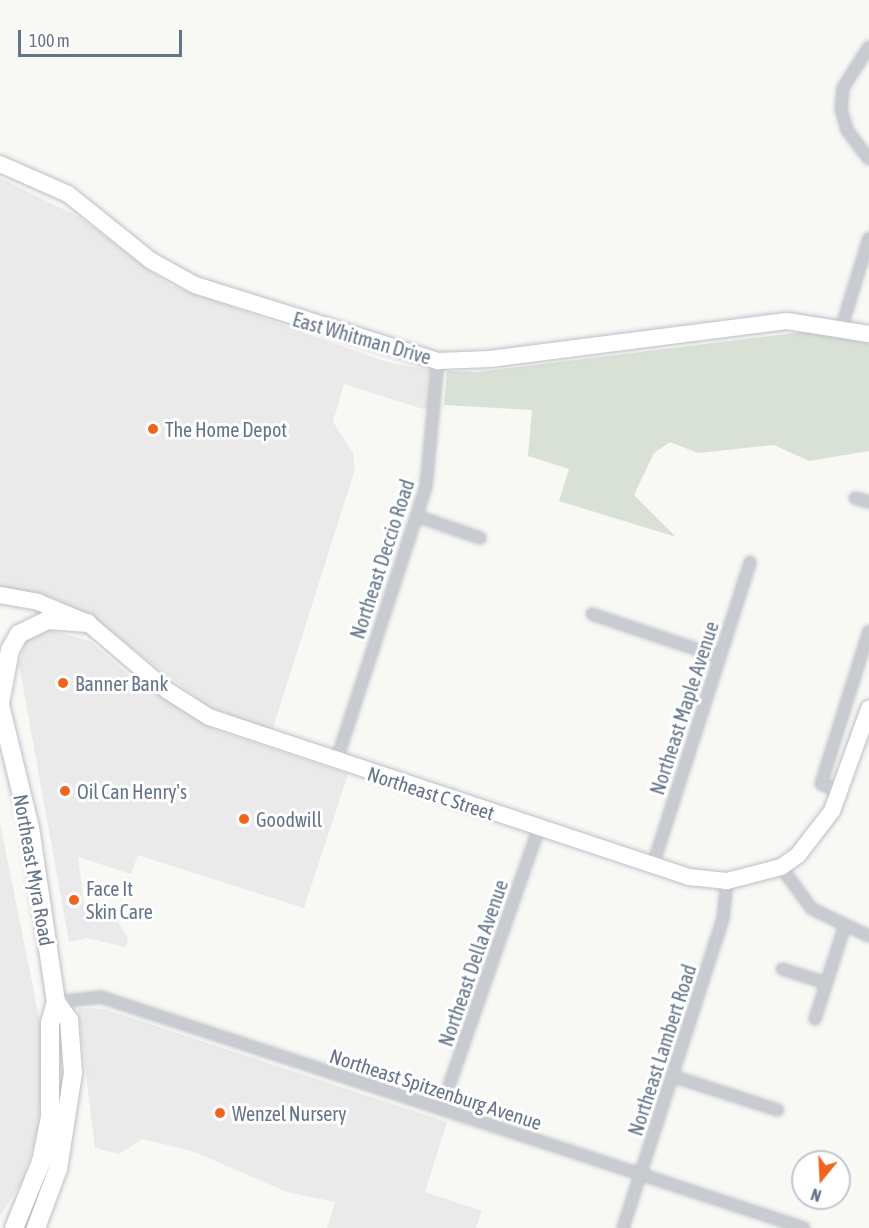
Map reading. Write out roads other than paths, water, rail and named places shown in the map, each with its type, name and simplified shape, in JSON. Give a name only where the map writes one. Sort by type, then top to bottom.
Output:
[{"type":"highway","points":[[0,704],[10,650],[19,634],[48,620],[88,623]]},
{"type":"highway","name":"Northeast Myra Road","points":[[0,704],[30,828],[56,1002],[50,1023],[50,1117],[41,1162],[14,1228]]},
{"type":"highway","name":"Northeast Myra Road","points":[[36,1228],[58,1169],[73,1072],[69,1020],[56,1002]]},
{"type":"main road","name":"East Whitman Drive","points":[[0,164],[68,194],[150,260],[195,285],[438,361],[490,359],[787,321],[842,326],[869,334]]},
{"type":"main road","name":"Northeast C Street","points":[[0,595],[38,602],[88,623],[168,691],[209,717],[336,762],[689,877],[727,881],[781,867]]},
{"type":"main road","points":[[781,867],[816,836],[840,791],[869,709]]},
{"type":"street","points":[[869,47],[843,88],[841,109],[847,130],[869,159]]},
{"type":"street","points":[[842,326],[869,238]]},
{"type":"street","name":"Northeast Deccio Road","points":[[336,762],[417,516],[432,453],[438,361]]},
{"type":"street","points":[[855,498],[869,502]]},
{"type":"street","points":[[417,516],[480,538]]},
{"type":"street","name":"Northeast Maple Avenue","points":[[653,865],[750,562]]},
{"type":"street","points":[[592,614],[720,657]]},
{"type":"street","points":[[840,791],[821,784],[869,631]]},
{"type":"street","name":"Northeast Della Avenue","points":[[441,1109],[539,828]]},
{"type":"street","points":[[781,867],[812,909],[844,928],[869,936]]},
{"type":"street","name":"Northeast Lambert Road","points":[[623,1228],[723,919],[727,881]]},
{"type":"street","points":[[815,1019],[844,928]]},
{"type":"street","points":[[782,969],[826,983]]},
{"type":"street","name":"Northeast Spitzenburg Avenue","points":[[56,1002],[101,997],[804,1228]]},
{"type":"street","points":[[672,1076],[778,1110]]},
{"type":"place","name":"The Home Depot","points":[[153,429]]},
{"type":"place","name":"Banner Bank","points":[[63,683]]},
{"type":"place","name":"Oil Can Henry's","points":[[65,791]]},
{"type":"place","name":"Goodwill","points":[[244,819]]},
{"type":"place","name":"Face It Skin Care","points":[[74,900]]},
{"type":"place","name":"Wenzel Nursery","points":[[220,1113]]}]
